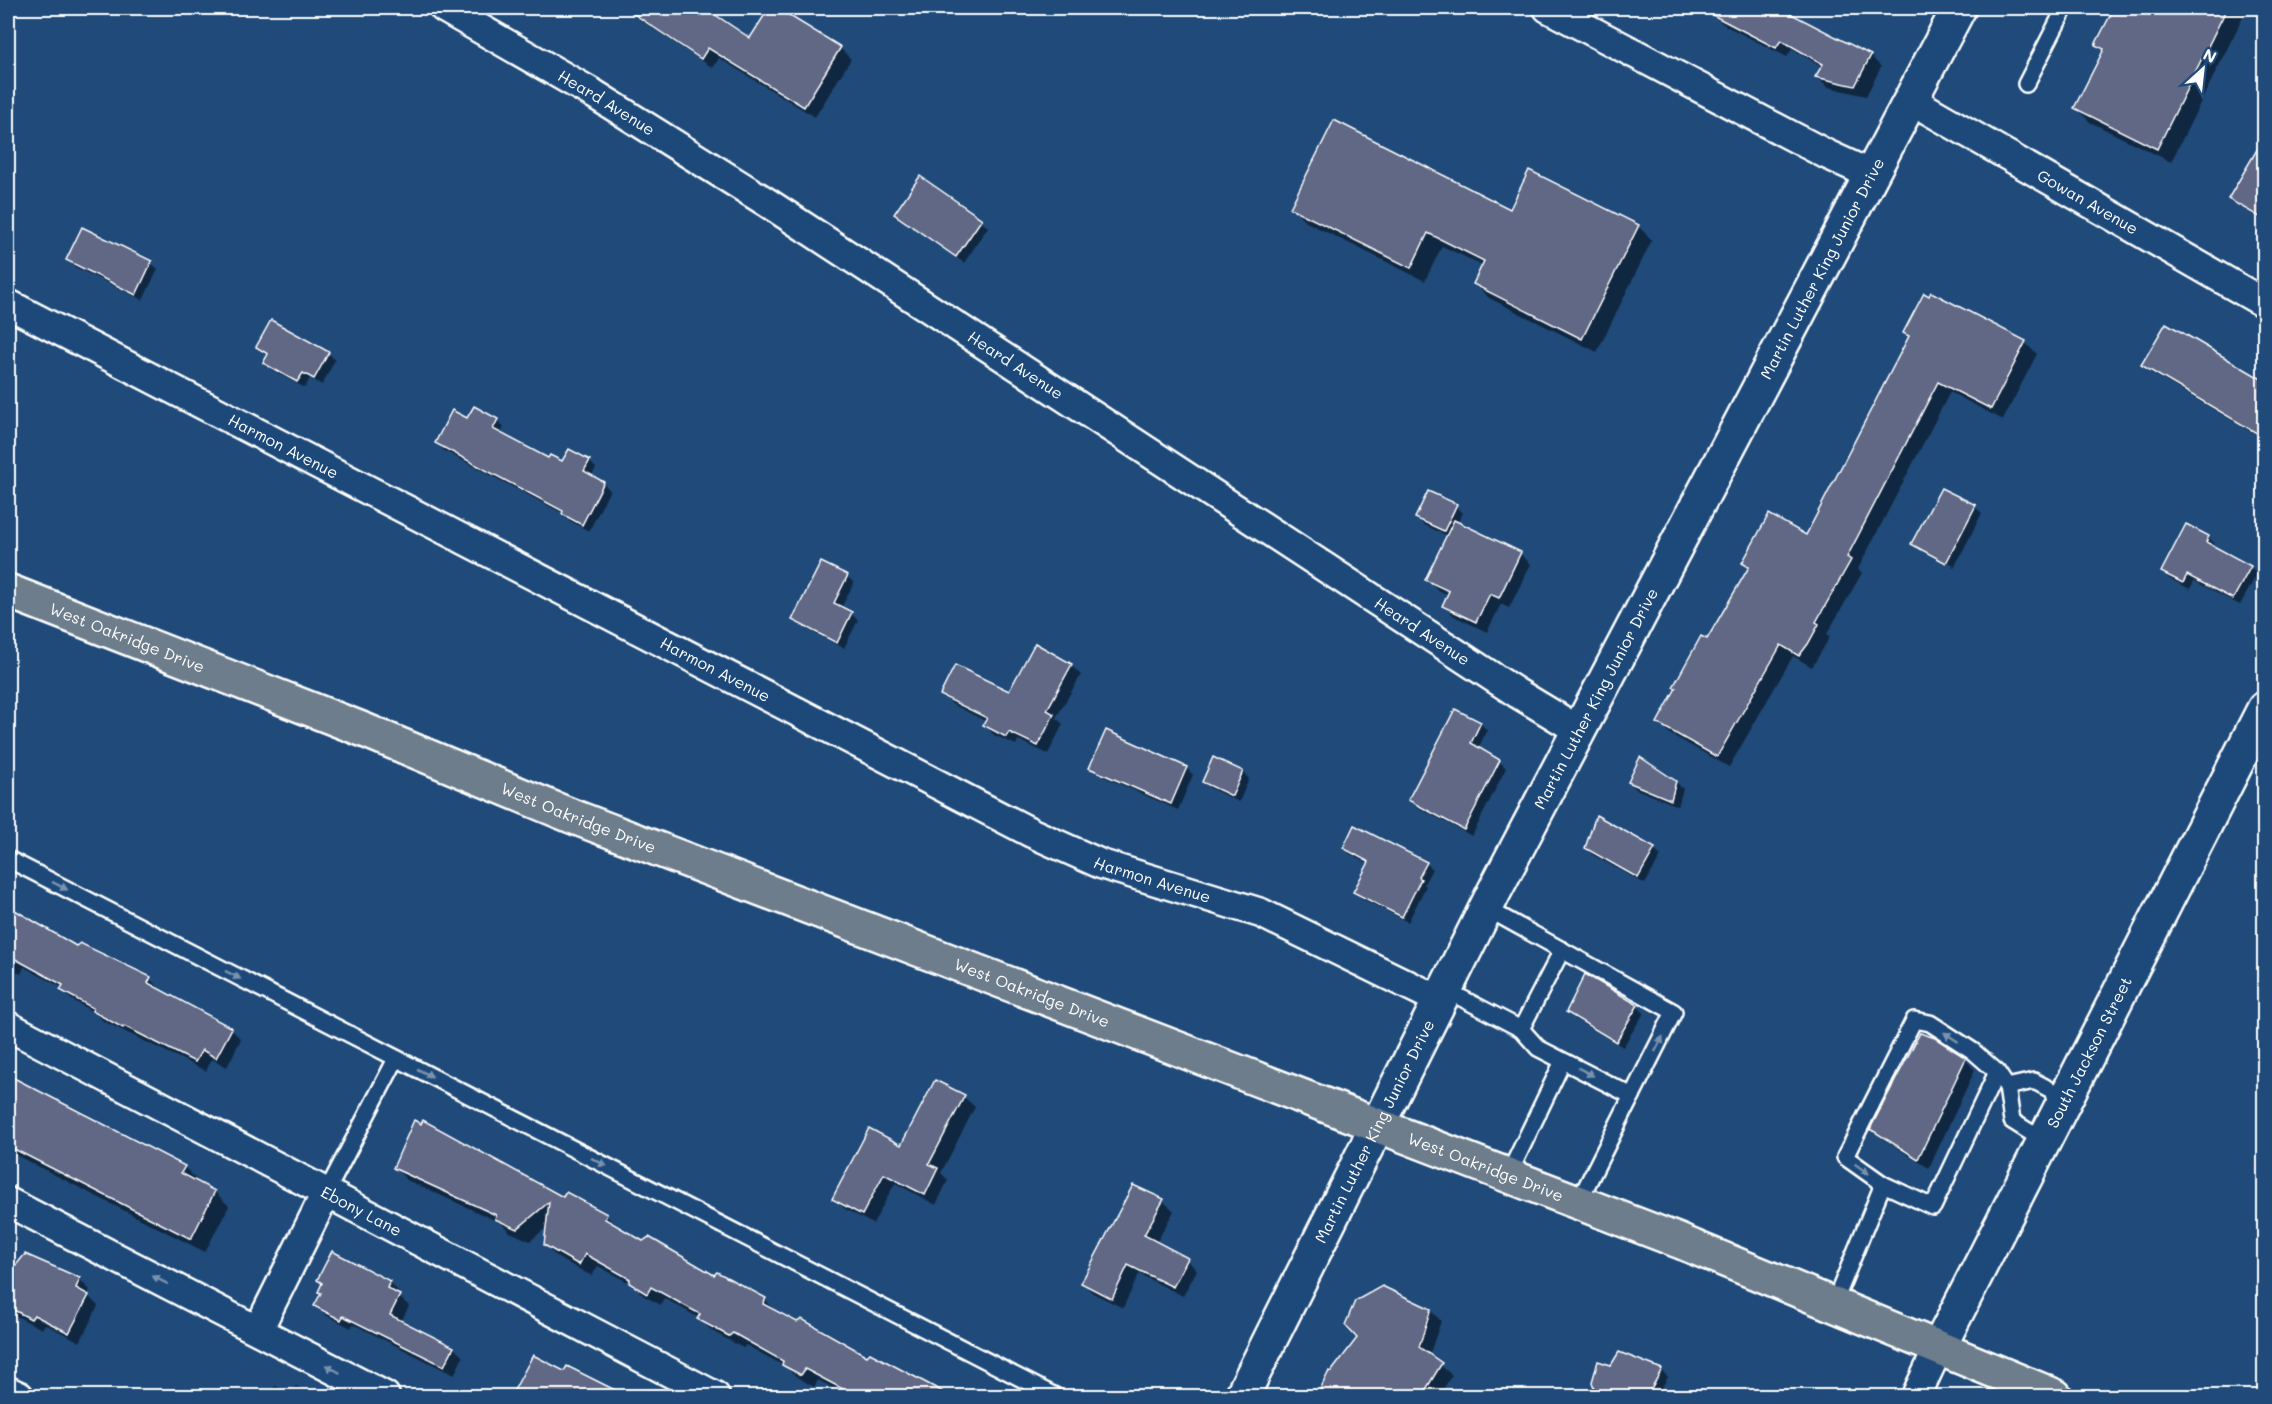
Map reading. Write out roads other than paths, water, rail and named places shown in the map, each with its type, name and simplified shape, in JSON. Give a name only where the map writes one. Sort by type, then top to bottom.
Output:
[{"type":"main road","name":"West Oakridge Drive","points":[[8,591],[364,729],[569,815],[1679,1242],[2055,1396]]},
{"type":"street","name":"Heard Avenue","points":[[444,8],[594,94],[768,203],[1517,693],[1580,731]]},
{"type":"street","points":[[1548,8],[1826,154],[1872,175]]},
{"type":"street","name":"Martin Luther King Junior Drive","points":[[1242,1396],[1486,908],[1959,8]]},
{"type":"street","name":"Gowan Avenue","points":[[1911,100],[2265,303]]},
{"type":"street","name":"Harmon Avenue","points":[[8,304],[1032,833],[1101,864],[1261,913],[1442,994]]},
{"type":"street","name":"South Jackson Street","points":[[1916,1396],[2265,709]]},
{"type":"street","name":"Ebony Lane","points":[[8,1026],[716,1396]]},
{"type":"street","points":[[258,1330],[326,1193]]},
{"type":"street","points":[[8,1202],[385,1396]]},
{"type":"street","points":[[8,1391],[18,1396]]},
{"type":"lane","points":[[2026,84],[2065,8]]},
{"type":"lane","points":[[8,859],[1055,1396]]},
{"type":"lane","points":[[1486,908],[1674,1012],[1578,1203]]},
{"type":"lane","points":[[1521,1029],[1562,950]]},
{"type":"lane","points":[[1442,994],[1521,1029],[1538,1048],[1632,1096]]},
{"type":"lane","points":[[1997,1072],[1933,1207],[1883,1184],[1845,1157],[1914,1020],[1930,1023],[1973,1051],[1997,1072],[2007,1087],[2012,1121],[2044,1141]]},
{"type":"lane","points":[[326,1193],[396,1059]]},
{"type":"lane","points":[[1508,1176],[1563,1060]]},
{"type":"lane","points":[[2007,1087],[2034,1081],[2066,1098]]},
{"type":"lane","points":[[1833,1306],[1883,1184]]}]
